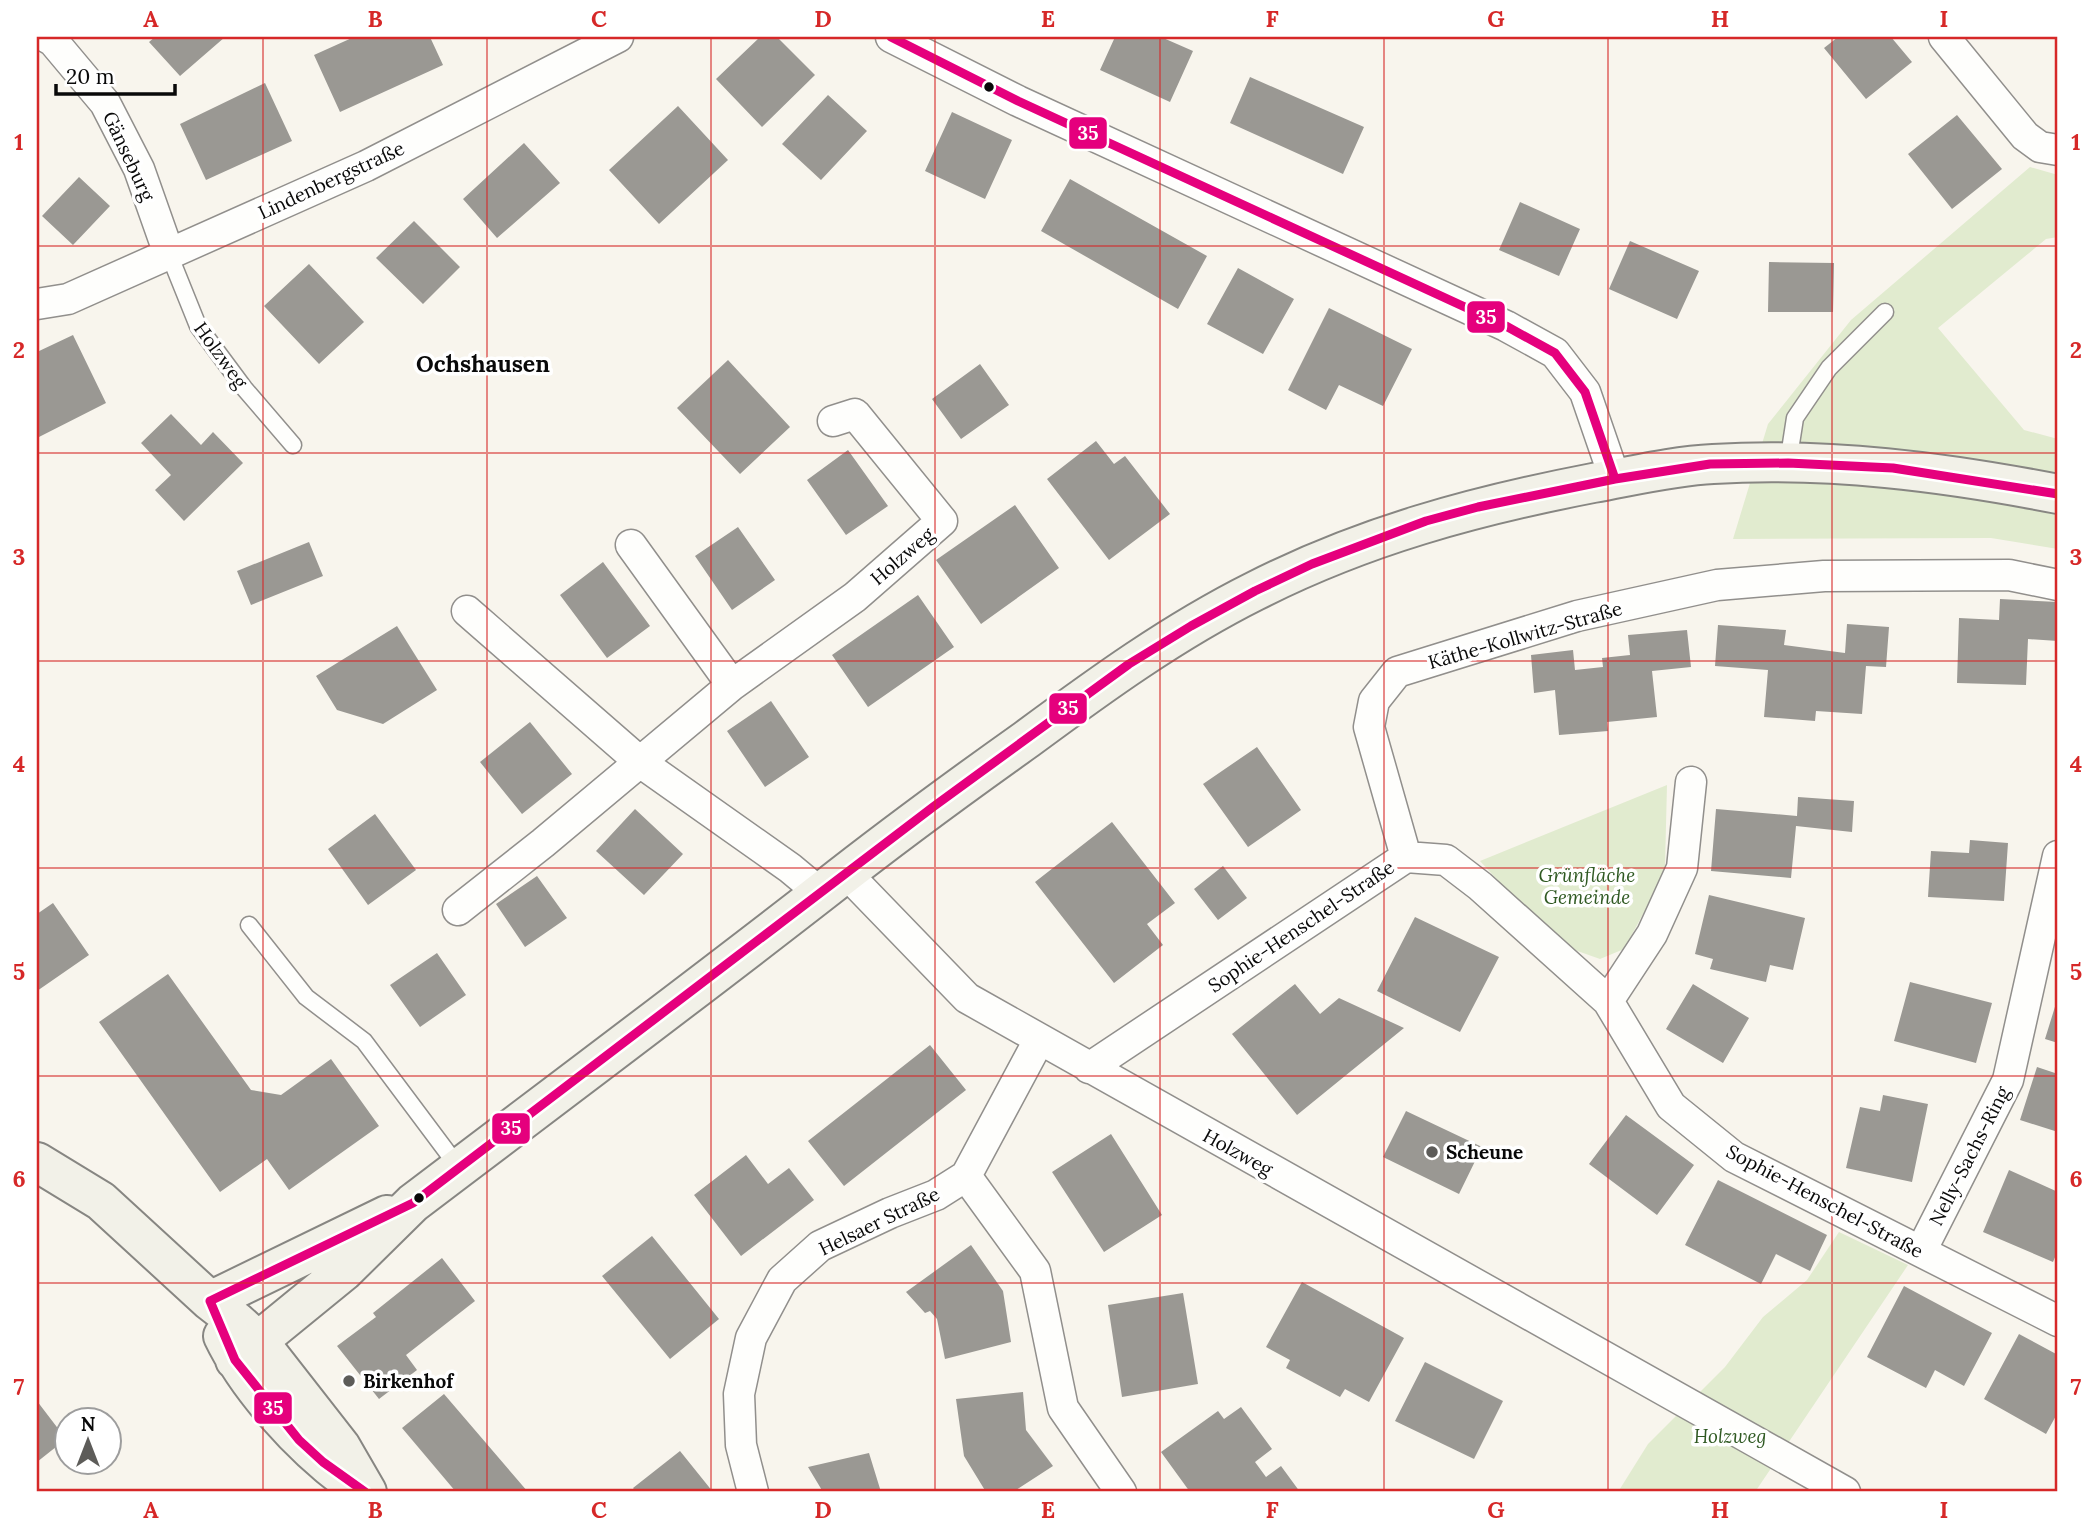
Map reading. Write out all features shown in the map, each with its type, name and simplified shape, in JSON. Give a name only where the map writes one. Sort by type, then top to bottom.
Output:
[{"type":"main road","points":[[247,1351],[344,1271],[413,1203],[833,883],[1129,664],[1255,591],[1312,564],[1426,521],[1525,496],[1710,464],[1788,463],[1893,468],[2058,494]]},
{"type":"main road","points":[[37,1161],[101,1201],[210,1301],[247,1351],[341,1447],[366,1492]]},
{"type":"main road","points":[[210,1301],[413,1203]]},
{"type":"street","name":"Gänseburg","points":[[46,37],[53,41],[105,103],[139,169],[169,254]]},
{"type":"street","name":"Lindenbergstraße","points":[[37,304],[68,299],[366,166],[618,37]]},
{"type":"street","points":[[891,37],[1018,101],[1506,326],[1555,352],[1585,392],[1615,479]]},
{"type":"street","points":[[1944,37],[2025,136],[2040,146],[2058,150]]},
{"type":"street","name":"Holzweg","points":[[458,910],[732,685],[855,597],[942,521],[855,414],[833,421]]},
{"type":"street","points":[[631,545],[732,685]]},
{"type":"street","name":"Käthe-Kollwitz-Straße","points":[[1406,857],[1369,727],[1374,701],[1397,672],[1577,616],[1717,585],[1824,576],[2008,575],[2058,585]]},
{"type":"street","name":"Holzweg","points":[[467,611],[640,762],[790,868],[833,883],[967,998],[1845,1492]]},
{"type":"street","points":[[1608,1001],[1652,934],[1682,868],[1691,782]]},
{"type":"street","name":"Nelly-Sachs-Ring","points":[[1921,1251],[2008,1080],[2058,856]]},
{"type":"street","name":"Sophie-Henschel-Straße","points":[[1089,1068],[1406,857],[1446,860],[1480,886],[1608,1001],[1671,1106],[1734,1157],[2058,1321]]},
{"type":"street","points":[[1039,1040],[967,1176],[1035,1271],[1063,1408],[1121,1492]]},
{"type":"street","name":"Helsaer Straße","points":[[754,1492],[741,1445],[739,1394],[751,1338],[782,1280],[820,1246],[936,1195],[967,1176]]},
{"type":"lane","name":"Holzweg","points":[[169,254],[198,326],[244,388],[293,445]]},
{"type":"lane","points":[[1788,463],[1795,418],[1829,368],[1885,312]]},
{"type":"lane","points":[[249,925],[306,997],[364,1041],[459,1168]]},
{"type":"green space","points":[[2030,167],[2058,175],[2058,237],[2046,239],[1938,328],[2024,430],[2058,439],[2058,549],[1991,538],[1733,539],[1768,424],[1851,320]]},
{"type":"green space","name":"Grünfläche Gemeinde","points":[[1667,785],[1665,866],[1655,892],[1624,949],[1600,959],[1555,943],[1480,861]]},
{"type":"green space","name":"Holzweg","points":[[1839,1232],[1908,1265],[1755,1492],[1618,1492],[1648,1444],[1725,1367],[1763,1317],[1807,1280]]},
{"type":"building","points":[[155,37],[225,37],[180,76],[149,42]]},
{"type":"building","points":[[354,37],[430,37],[443,65],[340,112],[314,55]]},
{"type":"building","points":[[760,37],[777,37],[815,75],[762,127],[716,79]]},
{"type":"building","points":[[1115,37],[1161,37],[1193,51],[1170,102],[1100,70]]},
{"type":"building","points":[[1838,37],[1891,37],[1912,62],[1866,99],[1824,48]]},
{"type":"building","points":[[1250,77],[1364,127],[1343,174],[1230,123]]},
{"type":"building","points":[[265,83],[292,141],[206,180],[180,124]]},
{"type":"building","points":[[828,95],[867,131],[821,180],[782,144]]},
{"type":"building","points":[[678,106],[728,160],[659,224],[609,170]]},
{"type":"building","points":[[952,112],[1012,140],[985,199],[925,171]]},
{"type":"building","points":[[1957,115],[2002,169],[1952,209],[1908,154]]},
{"type":"building","points":[[524,143],[560,183],[497,238],[463,199]]},
{"type":"building","points":[[79,177],[110,206],[73,245],[42,216]]},
{"type":"building","points":[[1070,179],[1207,256],[1178,309],[1041,231]]},
{"type":"building","points":[[1520,202],[1580,229],[1559,276],[1499,250]]},
{"type":"building","points":[[414,221],[460,267],[423,304],[376,258]]},
{"type":"building","points":[[1630,241],[1699,271],[1677,319],[1609,289]]},
{"type":"building","points":[[1769,262],[1834,263],[1833,312],[1768,312]]},
{"type":"building","points":[[309,264],[364,322],[319,364],[264,306]]},
{"type":"building","points":[[1238,268],[1294,299],[1263,354],[1207,324]]},
{"type":"building","points":[[1329,308],[1412,349],[1383,406],[1339,385],[1326,410],[1288,390]]},
{"type":"building","points":[[73,335],[106,403],[37,438],[37,352]]},
{"type":"building","points":[[728,360],[790,427],[740,474],[677,408]]},
{"type":"building","points":[[980,364],[1009,405],[961,439],[932,399]]},
{"type":"building","points":[[171,414],[201,445],[213,432],[243,463],[184,521],[155,490],[171,475],[141,443]]},
{"type":"building","points":[[1096,441],[1114,464],[1125,456],[1170,514],[1109,560],[1047,479]]},
{"type":"building","points":[[848,450],[888,506],[846,535],[807,480]]},
{"type":"building","points":[[1015,505],[1059,568],[981,624],[936,560]]},
{"type":"building","points":[[738,527],[775,580],[732,610],[695,556]]},
{"type":"building","points":[[309,542],[323,576],[251,605],[237,571]]},
{"type":"building","points":[[603,562],[650,626],[607,658],[560,595]]},
{"type":"building","points":[[918,595],[954,647],[868,707],[832,655]]},
{"type":"building","points":[[2000,599],[2058,602],[2058,641],[2028,639],[2026,685],[1957,683],[1959,618],[1999,620]]},
{"type":"building","points":[[1847,624],[1889,627],[1886,667],[1866,666],[1862,714],[1816,711],[1815,721],[1764,717],[1768,670],[1715,666],[1718,625],[1786,630],[1784,645],[1845,653]]},
{"type":"building","points":[[397,626],[437,690],[383,724],[337,710],[316,676]]},
{"type":"building","points":[[1687,630],[1691,667],[1652,671],[1657,717],[1607,722],[1608,731],[1559,735],[1555,690],[1534,693],[1531,655],[1573,650],[1575,670],[1603,667],[1602,658],[1630,655],[1628,635]]},
{"type":"building","points":[[771,701],[809,757],[765,787],[727,731]]},
{"type":"building","points":[[530,722],[572,774],[522,814],[480,762]]},
{"type":"building","points":[[1257,747],[1301,810],[1248,847],[1203,784]]},
{"type":"building","points":[[1798,797],[1854,801],[1852,832],[1796,826],[1791,878],[1711,871],[1716,809],[1797,816]]},
{"type":"building","points":[[635,809],[683,854],[644,895],[596,851]]},
{"type":"building","points":[[375,814],[416,870],[368,905],[328,849]]},
{"type":"building","points":[[1112,822],[1175,903],[1147,924],[1163,945],[1114,983],[1035,882]]},
{"type":"building","points":[[1970,840],[2008,843],[2004,901],[1928,897],[1931,851],[1969,853]]},
{"type":"building","points":[[1223,866],[1247,898],[1218,920],[1194,889]]},
{"type":"building","points":[[537,876],[567,918],[525,947],[496,904]]},
{"type":"building","points":[[1709,895],[1805,918],[1793,970],[1770,965],[1766,982],[1710,969],[1713,959],[1695,954]]},
{"type":"building","points":[[53,903],[89,955],[37,991],[37,914]]},
{"type":"building","points":[[1415,917],[1499,957],[1460,1032],[1377,991]]},
{"type":"building","points":[[437,953],[466,995],[420,1027],[390,985]]},
{"type":"building","points":[[168,974],[251,1090],[281,1095],[331,1059],[379,1126],[289,1190],[267,1159],[220,1192],[99,1022]]},
{"type":"building","points":[[1910,982],[1992,1003],[1976,1063],[1894,1041]]},
{"type":"building","points":[[1295,984],[1320,1014],[1339,998],[1404,1028],[1297,1115],[1232,1034]]},
{"type":"building","points":[[1693,984],[1749,1018],[1723,1063],[1666,1029]]},
{"type":"building","points":[[2058,997],[2058,1043],[2045,1039]]},
{"type":"building","points":[[930,1045],[966,1090],[844,1186],[808,1141]]},
{"type":"building","points":[[2037,1067],[2058,1074],[2058,1132],[2020,1120]]},
{"type":"building","points":[[1883,1095],[1928,1104],[1912,1182],[1846,1168],[1860,1107],[1880,1111]]},
{"type":"building","name":"Scheune","points":[[1406,1111],[1482,1147],[1459,1194],[1383,1157]]},
{"type":"building","points":[[1626,1115],[1694,1165],[1657,1215],[1589,1164]]},
{"type":"building","points":[[1111,1134],[1162,1215],[1104,1252],[1052,1172]]},
{"type":"building","points":[[746,1155],[768,1184],[789,1168],[814,1200],[741,1256],[694,1195]]},
{"type":"building","points":[[2009,1170],[2058,1192],[2058,1250],[2053,1262],[1983,1232]]},
{"type":"building","points":[[1718,1180],[1827,1235],[1810,1271],[1776,1254],[1761,1284],[1685,1245]]},
{"type":"building","points":[[652,1236],[719,1319],[670,1359],[602,1276]]},
{"type":"building","points":[[971,1245],[1003,1291],[1011,1342],[945,1359],[937,1319],[930,1311],[925,1313],[906,1292]]},
{"type":"building","points":[[442,1258],[475,1301],[406,1355],[417,1370],[379,1399],[337,1346],[376,1317],[373,1313]]},
{"type":"building","points":[[1302,1282],[1404,1338],[1369,1402],[1345,1389],[1340,1397],[1286,1368],[1290,1360],[1266,1347]]},
{"type":"building","points":[[1904,1286],[1992,1333],[1964,1386],[1935,1370],[1926,1388],[1867,1357]]},
{"type":"building","points":[[1183,1293],[1198,1384],[1122,1397],[1108,1305]]},
{"type":"building","points":[[2019,1334],[2058,1355],[2058,1412],[2046,1434],[1984,1399]]},
{"type":"building","points":[[1425,1362],[1503,1401],[1474,1459],[1395,1421]]},
{"type":"building","points":[[1023,1392],[1026,1430],[1053,1466],[1013,1492],[986,1492],[964,1456],[956,1399]]},
{"type":"building","points":[[444,1394],[528,1492],[456,1492],[402,1428]]},
{"type":"building","points":[[37,1401],[52,1421],[52,1450],[37,1462]]},
{"type":"building","points":[[1241,1407],[1272,1449],[1255,1462],[1266,1477],[1281,1466],[1300,1492],[1190,1492],[1161,1452],[1218,1411],[1224,1419]]},
{"type":"building","points":[[680,1451],[713,1492],[636,1492],[633,1488]]},
{"type":"building","points":[[869,1453],[881,1492],[823,1492],[808,1467]]},
{"type":"transit line","name":"35","points":[[891,37],[1018,101],[1506,326],[1555,353],[1585,392],[1615,479]]},
{"type":"transit line","name":"35","points":[[210,1301],[413,1203],[933,807],[1129,664],[1255,591],[1312,564],[1426,521],[1478,507],[1615,479],[1710,464],[1788,463],[1893,468],[2058,494]]},
{"type":"transit line","name":"35","points":[[210,1301],[235,1360],[299,1440],[323,1462],[365,1492]]},
{"type":"place","name":"Scheune","points":[[1432,1152]]},
{"type":"place","name":"Birkenhof","points":[[349,1381]]},
{"type":"district","name":"Ochshausen","points":[[483,363]]}]
